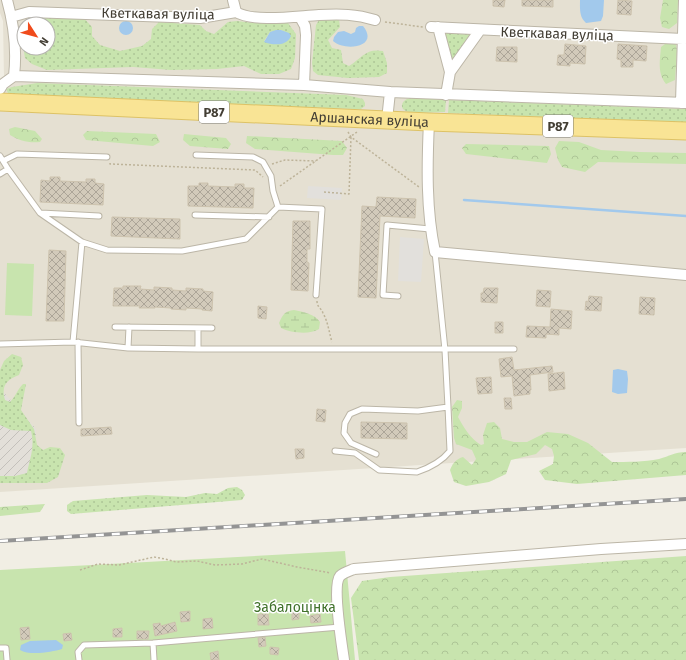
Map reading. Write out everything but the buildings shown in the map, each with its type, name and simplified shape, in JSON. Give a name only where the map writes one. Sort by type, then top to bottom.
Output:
[{"type":"main road","name":"Аршанская вуліца","points":[[0,102],[429,122]]},
{"type":"main road","name":"Р87","points":[[429,122],[686,131]]},
{"type":"street","points":[[7,0],[12,17],[16,56],[14,76]]},
{"type":"street","points":[[233,0],[236,12]]},
{"type":"street","points":[[1,85],[14,76],[304,85],[446,95],[683,103],[684,0]]},
{"type":"street","name":"Кветкавая вуліца","points":[[12,17],[29,12],[200,18],[236,12],[253,17],[300,18],[318,15],[347,15],[360,16],[375,20]]},
{"type":"street","points":[[300,18],[305,26],[306,35],[304,85]]},
{"type":"street","points":[[434,27],[450,72]]},
{"type":"street","name":"Кветкавая вуліца","points":[[434,27],[683,39]]},
{"type":"street","points":[[446,95],[450,72],[480,30]]},
{"type":"street","points":[[380,120],[390,92]]},
{"type":"street","name":"Аршанская вуліца","points":[[429,122],[430,229],[435,252]]},
{"type":"street","points":[[435,252],[686,275]]},
{"type":"street","points":[[344,660],[336,593],[337,581],[340,575],[354,569],[601,549],[686,544]]},
{"type":"lane","points":[[107,157],[17,154],[1,158],[40,213],[82,242],[107,250],[182,251],[246,239],[278,207]]},
{"type":"lane","points":[[196,155],[254,157],[263,162],[271,176],[278,207]]},
{"type":"lane","points":[[0,174],[8,169]]},
{"type":"lane","points":[[278,207],[322,209],[316,296]]},
{"type":"lane","points":[[40,213],[98,216]]},
{"type":"lane","points":[[195,215],[269,217]]},
{"type":"lane","points":[[398,296],[383,295],[387,225],[430,229]]},
{"type":"lane","points":[[79,423],[76,342],[82,242]]},
{"type":"lane","points":[[335,451],[355,453],[379,470],[417,472],[445,458],[450,451],[445,350],[435,252]]},
{"type":"lane","points":[[115,327],[212,328]]},
{"type":"lane","points":[[128,348],[129,327]]},
{"type":"lane","points":[[198,328],[198,349]]},
{"type":"lane","points":[[0,344],[76,342],[128,348],[198,349],[514,349]]},
{"type":"lane","points":[[376,454],[351,443],[344,433],[345,423],[350,414],[362,409],[418,411],[448,407]]},
{"type":"lane","points":[[79,660],[78,652],[84,645],[153,643],[340,627]]},
{"type":"lane","points":[[153,643],[154,660]]},
{"type":"lane","points":[[0,648],[6,648],[7,660]]},
{"type":"path","points":[[375,20],[434,27]]},
{"type":"path","points":[[340,118],[351,137],[429,194]]},
{"type":"path","points":[[256,170],[269,183],[273,190],[351,137],[380,120]]},
{"type":"path","points":[[324,192],[350,194],[351,137]]},
{"type":"path","points":[[107,157],[110,164],[256,170],[265,165],[285,160],[316,161]]},
{"type":"path","points":[[316,296],[317,305],[323,312],[327,323],[334,350]]},
{"type":"path","points":[[80,570],[98,564],[119,565],[154,557],[176,562],[197,561],[215,565],[242,564],[262,559],[340,575]]},
{"type":"shaded area","points":[[0,0],[686,0],[686,448],[0,492],[0,84],[4,78],[3,21],[0,13]]},
{"type":"shaded area","points":[[308,186],[342,188],[341,200],[307,198]]},
{"type":"shaded area","points":[[400,237],[424,239],[421,282],[398,281]]},
{"type":"shaded area","points":[[0,388],[36,429],[36,478],[0,478]]},
{"type":"green space","points":[[663,0],[678,0],[677,23],[669,29],[662,27],[660,18]]},
{"type":"green space","points":[[83,17],[92,27],[92,36],[100,45],[120,51],[142,46],[151,39],[152,29],[159,22],[200,25],[206,31],[214,34],[228,22],[237,21],[254,23],[272,21],[288,23],[296,34],[295,58],[291,69],[279,74],[261,74],[244,66],[217,69],[171,70],[133,67],[47,70],[32,64],[25,56],[56,56],[56,18]],"holes":[[[281,30],[285,32],[264,41],[270,32]]]},
{"type":"green space","points":[[329,18],[339,19],[340,27],[328,40],[332,48],[341,50],[343,63],[349,66],[368,52],[377,50],[383,51],[387,63],[387,73],[379,77],[348,78],[318,75],[313,71],[312,63],[316,25],[319,20]]},
{"type":"green space","points":[[447,30],[469,33],[472,37],[451,65],[443,35]]},
{"type":"green space","points":[[669,41],[675,41],[677,50],[675,80],[666,84],[660,71],[660,57],[661,47]]},
{"type":"green space","points":[[37,83],[346,95],[363,99],[365,106],[361,109],[356,109],[92,100],[9,95],[6,89]]},
{"type":"green space","points":[[409,98],[446,100],[445,112],[414,112],[406,111],[402,108],[405,100]]},
{"type":"green space","points":[[449,100],[686,109],[686,123],[448,113]]},
{"type":"green space","points":[[15,127],[35,131],[42,139],[40,142],[28,142],[17,139],[10,135],[9,129]]},
{"type":"green space","points":[[87,131],[156,134],[160,142],[153,146],[86,140],[83,135]]},
{"type":"green space","points":[[184,134],[226,138],[231,144],[228,149],[190,146],[183,140]]},
{"type":"green space","points":[[247,136],[342,141],[347,148],[343,155],[255,149],[246,143]]},
{"type":"green space","points":[[559,141],[579,142],[601,150],[686,153],[686,164],[598,162],[585,172],[562,167],[558,160],[555,148]]},
{"type":"green space","points":[[466,144],[549,146],[551,154],[547,163],[466,154],[462,148]]},
{"type":"green space","points":[[7,263],[34,264],[32,316],[5,315]]},
{"type":"green space","points":[[294,310],[318,319],[320,322],[319,329],[311,332],[300,333],[281,328],[279,323],[283,315],[288,311]]},
{"type":"green space","points":[[12,354],[21,357],[23,365],[19,375],[8,381],[4,387],[5,400],[10,402],[21,386],[26,384],[21,410],[34,429],[37,445],[43,450],[50,447],[60,448],[65,455],[58,477],[47,483],[0,483],[0,476],[15,476],[27,473],[32,447],[31,431],[11,430],[0,425],[0,370],[4,361]]},
{"type":"green space","points":[[457,400],[462,401],[462,408],[458,417],[470,436],[481,445],[484,444],[483,435],[487,423],[494,422],[500,428],[502,439],[514,442],[527,442],[547,432],[568,434],[588,443],[612,462],[653,460],[675,453],[686,452],[686,475],[577,484],[545,480],[539,471],[553,464],[554,456],[552,449],[545,445],[536,454],[511,460],[506,474],[489,482],[466,486],[454,482],[450,470],[452,465],[458,459],[463,457],[472,465],[476,459],[472,450],[456,444],[454,438],[452,407]]},
{"type":"green space","points":[[237,487],[242,490],[245,495],[242,500],[71,514],[67,511],[67,505],[73,501],[147,495],[186,497],[205,493],[217,494],[228,488]]},
{"type":"green space","points":[[45,504],[40,512],[0,516],[0,507]]},
{"type":"green space","name":"Забалоцінка","points":[[345,551],[355,660],[0,660],[0,570]]},
{"type":"green space","points":[[686,556],[686,660],[359,660],[351,598],[362,581],[390,577]]},
{"type":"water","points":[[580,0],[604,0],[603,16],[601,21],[586,23],[584,21],[580,10]]},
{"type":"water","points":[[126,21],[131,23],[133,28],[131,33],[126,35],[121,33],[119,28],[121,23]]},
{"type":"water","points":[[363,26],[367,33],[367,39],[359,46],[345,46],[333,41],[338,32],[344,31],[351,34],[355,32],[356,28]]},
{"type":"water","points":[[276,30],[289,33],[291,36],[289,40],[283,44],[271,44],[264,42],[270,32]]},
{"type":"water","points":[[618,369],[627,371],[627,393],[618,394],[612,392],[613,370]]},
{"type":"water","points":[[56,640],[63,645],[62,649],[35,653],[20,650],[21,645],[30,641]]},
{"type":"waterway","points":[[464,200],[686,216]]},
{"type":"railway","points":[[0,541],[686,499]]}]
